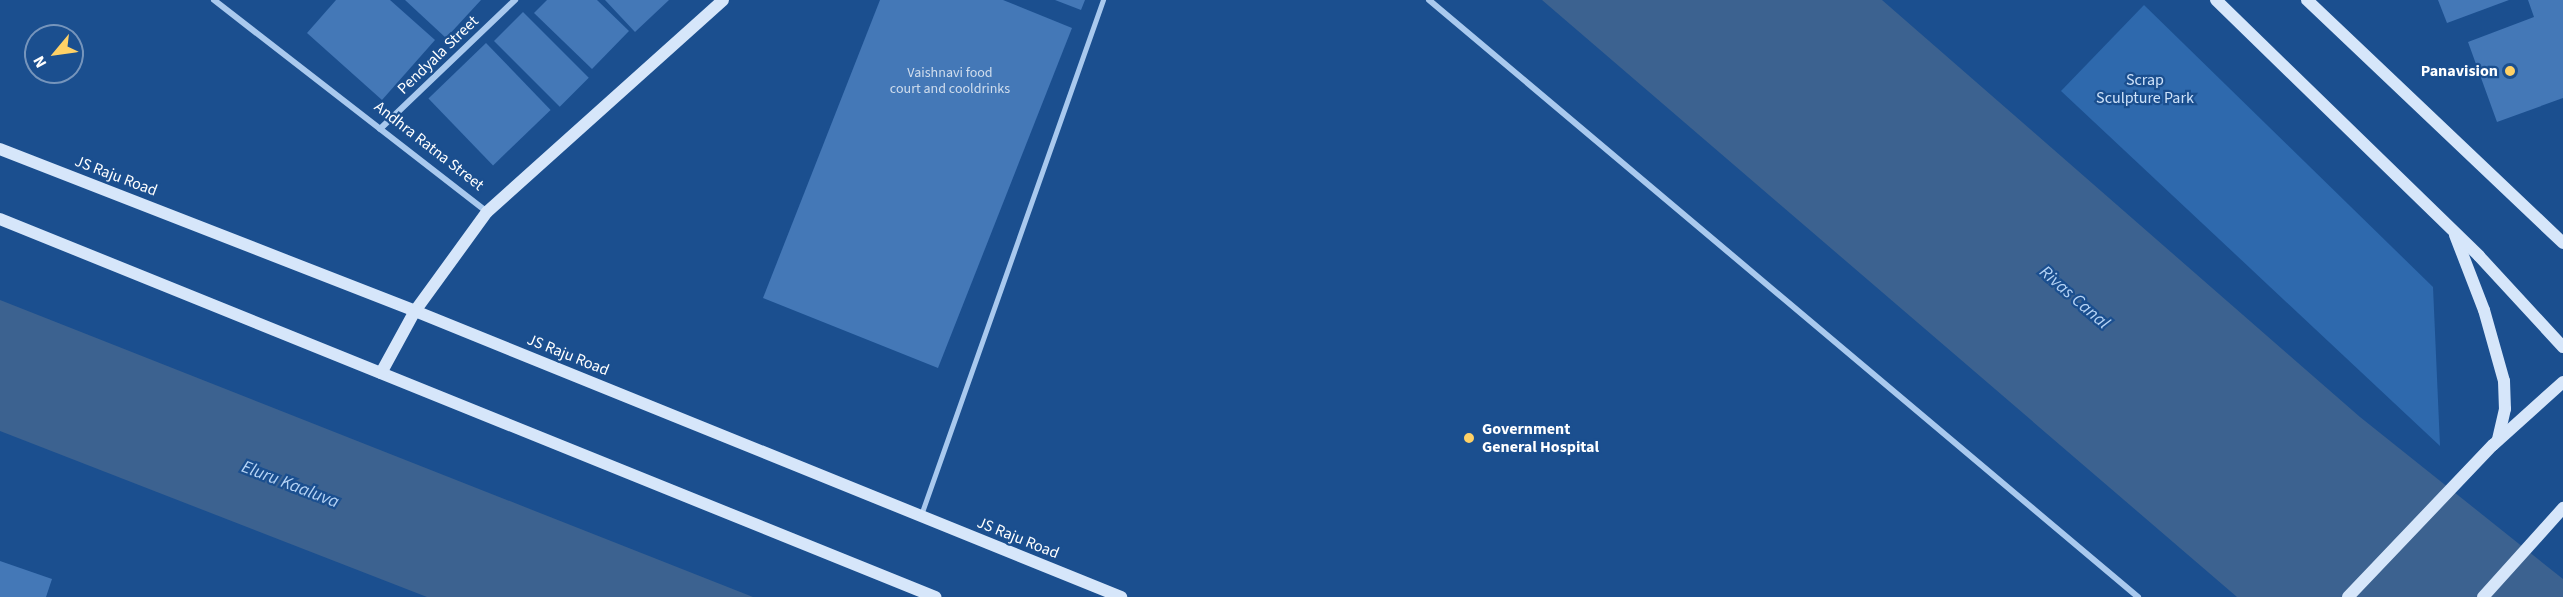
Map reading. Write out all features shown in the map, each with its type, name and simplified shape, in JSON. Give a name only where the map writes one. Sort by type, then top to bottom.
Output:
[{"type":"street","name":"Andhra Ratna Street","points":[[214,0],[487,212],[723,0]]},
{"type":"street","name":"Pendyala Street","points":[[380,129],[515,0]]},
{"type":"street","points":[[1429,0],[2138,597]]},
{"type":"street","points":[[2216,0],[2453,231],[2563,347]]},
{"type":"street","points":[[2307,0],[2560,240]]},
{"type":"street","name":"JS Raju Road","points":[[0,149],[416,311],[1121,597]]},
{"type":"street","points":[[381,373],[416,311],[487,212]]},
{"type":"street","points":[[0,219],[935,597]]},
{"type":"street","points":[[2453,231],[2484,310],[2504,381],[2505,409],[2495,443]]},
{"type":"street","points":[[2348,597],[2495,443],[2563,382]]},
{"type":"street","points":[[2483,597],[2557,521],[2563,508]]},
{"type":"lane","points":[[920,516],[1103,0]]},
{"type":"green space","name":"Scrap Sculpture Park","points":[[2144,5],[2433,287],[2440,446],[2061,91]]},
{"type":"water","name":"Rivas Canal","points":[[1542,0],[1882,0],[2360,417],[2563,579],[2563,597],[2237,597]]},
{"type":"water","name":"Eluru Kaaluva","points":[[0,300],[753,597],[427,597],[0,431]]},
{"type":"building","points":[[336,0],[390,0],[435,40],[382,100],[307,33]]},
{"type":"building","points":[[405,0],[481,0],[446,38]]},
{"type":"building","points":[[547,0],[597,0],[629,31],[592,69],[534,13]]},
{"type":"building","points":[[605,0],[669,0],[635,32]]},
{"type":"building","points":[[880,0],[1003,0],[1072,28],[938,368],[763,298]]},
{"type":"building","points":[[1055,0],[1085,0],[1081,10]]},
{"type":"building","points":[[2438,0],[2509,0],[2447,23]]},
{"type":"building","points":[[2528,0],[2563,0],[2563,98],[2497,122],[2468,42],[2534,17]]},
{"type":"building","points":[[523,12],[589,78],[560,107],[494,41]]},
{"type":"building","points":[[486,43],[551,110],[493,165],[428,99]]},
{"type":"building","points":[[0,561],[52,579],[46,597],[0,597]]},
{"type":"place","name":"Panavision","points":[[2510,71]]},
{"type":"place","name":"Government General Hospital","points":[[1469,438]]}]
